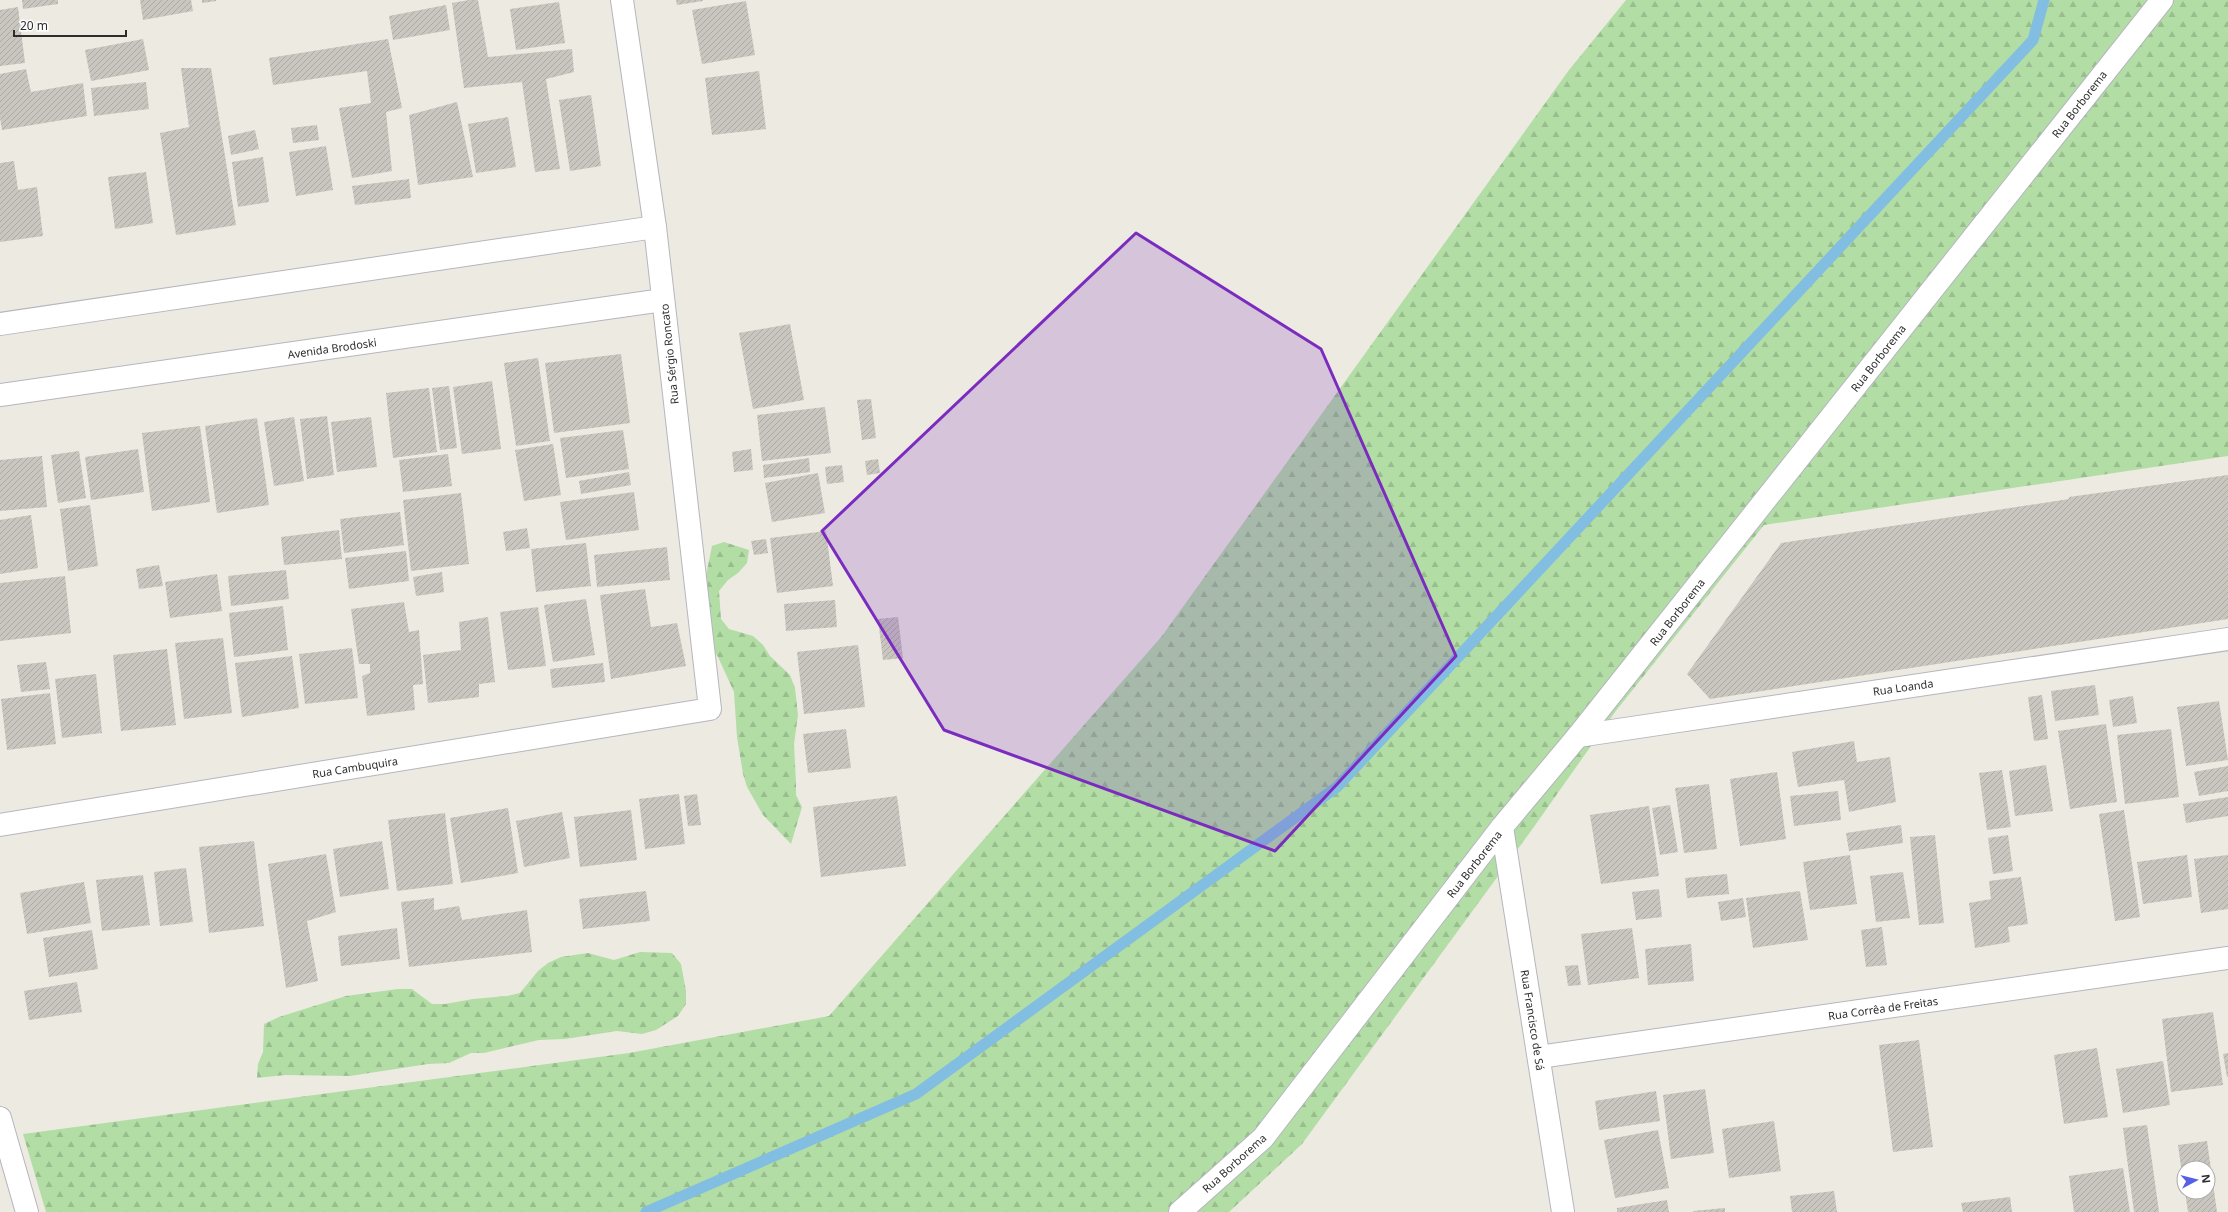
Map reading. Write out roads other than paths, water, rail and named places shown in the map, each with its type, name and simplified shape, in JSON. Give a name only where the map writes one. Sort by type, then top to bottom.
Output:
[{"type":"street","name":"Rua Sérgio Roncato","points":[[622,0],[655,227],[710,710]]},
{"type":"street","name":"Rua Borborema","points":[[1180,1212],[1263,1138],[1502,827],[1578,736],[2162,0]]},
{"type":"street","points":[[0,324],[655,227]]},
{"type":"street","name":"Avenida Brodoski","points":[[0,395],[663,300]]},
{"type":"street","name":"Rua Loanda","points":[[1578,736],[2228,639]]},
{"type":"street","name":"Rua Cambuquira","points":[[0,825],[710,710]]},
{"type":"street","name":"Rua Francisco de Sá","points":[[1502,827],[1563,1212]]},
{"type":"street","name":"Rua Corrêa de Freitas","points":[[1539,1057],[2228,958]]},
{"type":"street","points":[[0,1118],[27,1212]]},
{"type":"waterway","points":[[646,1212],[916,1094],[1337,787],[2033,40],[2044,0]]}]
